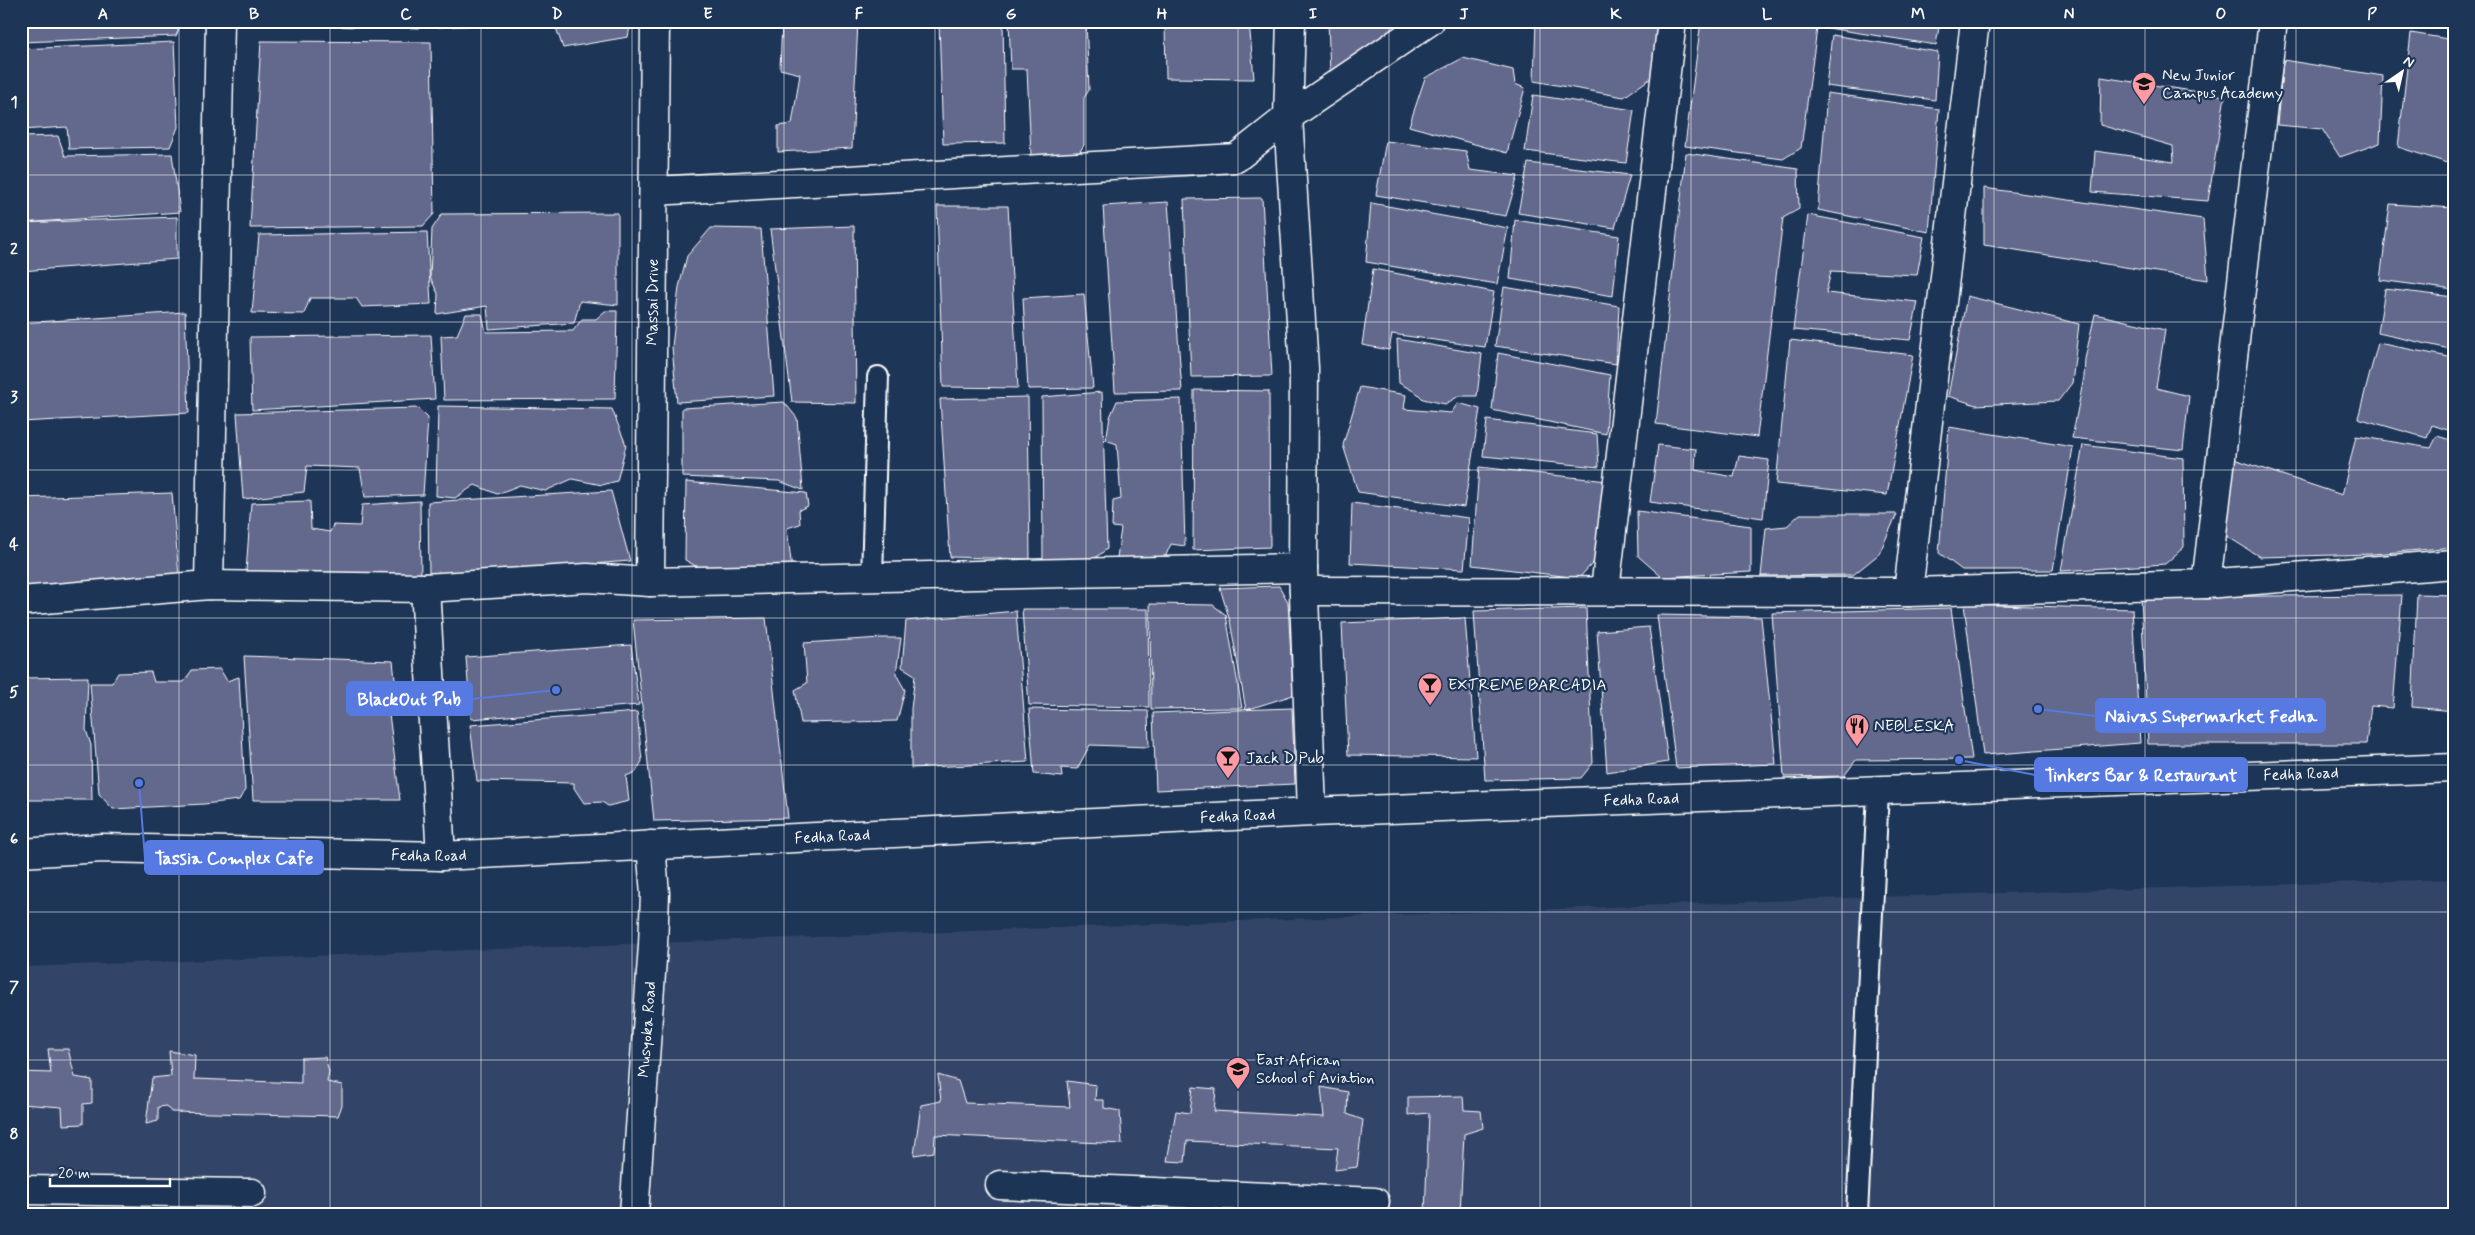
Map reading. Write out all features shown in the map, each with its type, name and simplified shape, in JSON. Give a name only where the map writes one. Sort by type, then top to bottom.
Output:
[{"type":"street","points":[[209,585],[220,21]]},
{"type":"street","name":"Massai Drive","points":[[650,582],[655,21]]},
{"type":"street","points":[[1291,21],[1288,117],[1304,368],[1303,580],[1312,812]]},
{"type":"street","points":[[654,191],[1236,158],[1288,117],[1430,21]]},
{"type":"street","points":[[1605,590],[1672,21]]},
{"type":"street","points":[[1908,592],[1975,21]]},
{"type":"street","points":[[2206,584],[2273,21]]},
{"type":"street","points":[[21,601],[209,585],[426,588],[587,578],[650,582],[872,577],[1303,580],[1605,590],[1908,592],[2206,584],[2454,564]]},
{"type":"street","points":[[426,588],[440,856]]},
{"type":"street","name":"Fedha Road","points":[[21,853],[102,848],[440,856],[1312,812],[1878,792],[2454,768]]},
{"type":"street","name":"Musyoka Road","points":[[634,1214],[653,945],[655,894],[651,845]]},
{"type":"street","points":[[1000,1185],[1159,1203],[1375,1202]]},
{"type":"street","points":[[21,1190],[80,1202],[252,1193]]},
{"type":"lane","points":[[872,577],[878,377]]},
{"type":"lane","points":[[1857,1214],[1878,792]]},
{"type":"shaded area","name":"East African School of Aviation","points":[[2454,879],[2454,1214],[21,1214],[21,967],[1873,897]]},
{"type":"building","points":[[21,21],[179,21],[180,26],[176,36],[21,42]]},
{"type":"building","points":[[312,21],[420,21],[419,28],[312,26]]},
{"type":"building","points":[[437,21],[631,21],[628,37],[563,48],[554,22],[438,27]]},
{"type":"building","points":[[782,21],[858,21],[852,148],[778,152],[778,126],[792,124],[800,74],[780,69]]},
{"type":"building","points":[[939,21],[1003,21],[1005,143],[943,144]]},
{"type":"building","points":[[1009,21],[1086,21],[1089,90],[1084,98],[1084,145],[1077,156],[1031,155],[1027,69],[1011,69]]},
{"type":"building","points":[[1165,21],[1249,21],[1254,79],[1166,78]]},
{"type":"building","points":[[1328,21],[1407,21],[1330,74]]},
{"type":"building","points":[[1536,21],[1658,21],[1651,78],[1624,97],[1534,81]]},
{"type":"building","points":[[1701,21],[1818,21],[1801,148],[1783,159],[1685,146]]},
{"type":"building","points":[[1828,21],[1940,21],[1936,45],[1828,28]]},
{"type":"building","points":[[2411,33],[2454,40],[2454,165],[2398,147]]},
{"type":"building","points":[[1832,35],[1938,52],[1935,100],[1826,86]]},
{"type":"building","points":[[261,41],[431,42],[434,214],[423,226],[250,228]]},
{"type":"building","points":[[174,42],[178,127],[170,147],[69,149],[67,127],[21,130],[21,49]]},
{"type":"building","points":[[1463,58],[1513,70],[1515,84],[1525,88],[1507,153],[1409,126],[1425,78]]},
{"type":"building","points":[[2283,60],[2383,76],[2380,143],[2340,157],[2322,129],[2277,125]]},
{"type":"building","points":[[2101,77],[2225,96],[2208,201],[2092,192],[2095,151],[2174,162],[2173,146],[2100,125]]},
{"type":"building","points":[[1827,93],[1939,109],[1929,232],[1818,210]]},
{"type":"building","points":[[1533,95],[1634,110],[1626,163],[1525,151]]},
{"type":"building","points":[[58,136],[65,156],[172,154],[180,212],[21,223],[21,137]]},
{"type":"building","points":[[1386,141],[1466,151],[1470,170],[1518,176],[1506,216],[1376,195]]},
{"type":"building","points":[[1686,153],[1798,169],[1799,209],[1783,218],[1757,437],[1656,424]]},
{"type":"building","points":[[1528,163],[1630,175],[1615,228],[1518,213]]},
{"type":"building","points":[[1984,188],[2203,219],[2208,280],[1984,245]]},
{"type":"building","points":[[1262,198],[1272,376],[1191,377],[1184,199]]},
{"type":"building","points":[[1168,202],[1182,391],[1115,392],[1103,206]]},
{"type":"building","points":[[1371,203],[1508,228],[1497,284],[1366,262]]},
{"type":"building","points":[[2390,204],[2454,208],[2454,290],[2380,280]]},
{"type":"building","points":[[937,206],[1008,206],[1018,388],[943,387]]},
{"type":"building","points":[[618,213],[618,305],[580,301],[574,323],[489,329],[487,306],[437,314],[438,294],[430,277],[432,229],[442,214]]},
{"type":"building","points":[[1808,215],[1924,237],[1917,275],[1831,271],[1826,293],[1918,302],[1910,340],[1793,330]]},
{"type":"building","points":[[177,217],[177,259],[21,271],[21,223]]},
{"type":"building","points":[[1515,220],[1619,236],[1613,296],[1510,279]]},
{"type":"building","points":[[854,226],[856,403],[792,402],[770,229]]},
{"type":"building","points":[[711,228],[761,229],[774,396],[677,402],[672,347],[679,287],[687,256]]},
{"type":"building","points":[[427,232],[431,304],[362,307],[356,298],[310,298],[304,314],[252,313],[259,235]]},
{"type":"building","points":[[1373,269],[1494,292],[1485,347],[1392,334],[1389,350],[1362,345]]},
{"type":"building","points":[[1504,287],[1619,306],[1616,364],[1495,346]]},
{"type":"building","points":[[2385,289],[2454,297],[2454,350],[2378,333]]},
{"type":"building","points":[[1084,294],[1093,388],[1028,389],[1023,298]]},
{"type":"building","points":[[1967,296],[2079,324],[2072,383],[2058,401],[1976,405],[1948,396]]},
{"type":"building","points":[[605,311],[617,311],[615,399],[444,400],[441,336],[457,335],[466,314],[482,314],[486,332],[573,331],[582,319],[596,319]]},
{"type":"building","points":[[185,312],[189,413],[21,422],[21,323]]},
{"type":"building","points":[[2095,314],[2165,330],[2156,388],[2189,396],[2183,450],[2072,438],[2084,377],[2085,359]]},
{"type":"building","points":[[431,335],[435,399],[252,410],[250,337]]},
{"type":"building","points":[[1397,339],[1482,354],[1477,396],[1459,396],[1445,404],[1423,399],[1417,393],[1399,383]]},
{"type":"building","points":[[1790,340],[1913,355],[1887,495],[1776,484]]},
{"type":"building","points":[[2378,343],[2454,358],[2454,432],[2432,425],[2427,438],[2358,418]]},
{"type":"building","points":[[1498,353],[1610,375],[1606,434],[1492,410]]},
{"type":"building","points":[[1360,387],[1406,395],[1404,409],[1451,413],[1458,403],[1480,409],[1464,507],[1358,492],[1343,445]]},
{"type":"building","points":[[1194,390],[1269,391],[1270,547],[1193,550]]},
{"type":"building","points":[[1102,392],[1107,549],[1091,561],[1043,561],[1042,397]]},
{"type":"building","points":[[1028,397],[1030,559],[950,557],[940,399]]},
{"type":"building","points":[[1181,399],[1185,546],[1171,544],[1165,557],[1117,558],[1121,528],[1112,527],[1113,501],[1121,499],[1117,444],[1106,440],[1110,417],[1117,401]]},
{"type":"building","points":[[784,402],[797,418],[803,490],[779,481],[682,477],[682,408]]},
{"type":"building","points":[[438,406],[612,409],[626,445],[617,481],[602,485],[572,479],[545,491],[520,485],[497,494],[475,485],[455,498],[436,496]]},
{"type":"building","points":[[418,408],[428,418],[423,495],[365,497],[360,468],[307,466],[304,492],[243,499],[237,413]]},
{"type":"building","points":[[1487,420],[1597,434],[1599,467],[1483,456]]},
{"type":"building","points":[[1949,427],[2073,447],[2053,570],[1962,570],[1939,553]]},
{"type":"building","points":[[2356,436],[2431,448],[2437,436],[2454,441],[2454,547],[2373,554],[2260,557],[2225,535],[2234,459],[2342,495]]},
{"type":"building","points":[[1658,445],[1696,449],[1695,470],[1734,477],[1739,456],[1769,460],[1763,518],[1650,502]]},
{"type":"building","points":[[2083,445],[2183,458],[2184,547],[2165,564],[2061,571]]},
{"type":"building","points":[[1479,467],[1607,481],[1601,554],[1579,578],[1472,565]]},
{"type":"building","points":[[686,482],[806,493],[808,506],[799,510],[800,524],[787,528],[792,570],[701,569],[685,560]]},
{"type":"building","points":[[611,491],[630,561],[429,577],[428,502]]},
{"type":"building","points":[[172,493],[179,576],[21,592],[21,498]]},
{"type":"building","points":[[310,501],[311,529],[330,532],[333,525],[360,526],[362,505],[420,501],[421,579],[246,572],[251,503]]},
{"type":"building","points":[[1352,503],[1469,518],[1464,569],[1350,563]]},
{"type":"building","points":[[1637,511],[1751,526],[1751,572],[1662,577],[1638,556]]},
{"type":"building","points":[[1800,514],[1897,514],[1879,554],[1853,575],[1761,576],[1766,528],[1787,526]]},
{"type":"building","points":[[1279,586],[1288,602],[1293,695],[1246,710],[1230,621],[1220,588]]},
{"type":"building","points":[[2417,594],[2454,595],[2454,711],[2412,707]]},
{"type":"building","points":[[2402,595],[2393,708],[2371,706],[2366,744],[2148,744],[2141,597]]},
{"type":"building","points":[[1150,604],[1213,605],[1226,615],[1242,708],[1151,709]]},
{"type":"building","points":[[1964,604],[2132,609],[2140,743],[1983,755]]},
{"type":"building","points":[[1586,608],[1593,763],[1581,778],[1485,780],[1474,611]]},
{"type":"building","points":[[1951,608],[1972,759],[1856,760],[1844,776],[1784,777],[1772,613]]},
{"type":"building","points":[[1022,609],[1148,609],[1149,707],[1029,705]]},
{"type":"building","points":[[1016,611],[1028,762],[911,768],[911,709],[915,675],[902,667],[906,621]]},
{"type":"building","points":[[1657,615],[1761,617],[1776,764],[1676,768]]},
{"type":"building","points":[[766,618],[788,818],[654,821],[633,620]]},
{"type":"building","points":[[1465,618],[1476,757],[1348,755],[1342,623]]},
{"type":"building","points":[[1649,627],[1668,762],[1607,772],[1597,631]]},
{"type":"building","points":[[901,638],[896,674],[905,690],[897,721],[801,723],[795,690],[807,683],[804,643]]},
{"type":"building","points":[[631,645],[639,705],[471,719],[466,657]]},
{"type":"building","points":[[244,656],[393,661],[396,689],[388,706],[400,800],[253,800]]},
{"type":"building","points":[[220,669],[227,681],[239,677],[245,790],[239,800],[113,809],[99,794],[90,683],[112,683],[118,673],[151,672],[154,682],[184,682],[192,670]]},
{"type":"building","points":[[88,677],[86,730],[91,745],[92,800],[21,800],[21,678]]},
{"type":"building","points":[[1292,708],[1295,784],[1156,790],[1153,713]]},
{"type":"building","points":[[1029,709],[1148,711],[1149,747],[1090,745],[1077,769],[1061,768],[1062,777],[1034,774]]},
{"type":"building","points":[[637,712],[642,761],[636,772],[626,776],[629,801],[608,806],[602,802],[584,803],[574,788],[574,783],[477,781],[470,725]]},
{"type":"building","points":[[48,1049],[68,1049],[75,1077],[92,1080],[92,1103],[83,1104],[83,1124],[63,1125],[62,1107],[21,1104],[21,1072],[51,1073]]},
{"type":"building","points":[[169,1051],[195,1055],[194,1079],[301,1083],[301,1058],[325,1057],[329,1072],[327,1082],[342,1085],[342,1105],[338,1116],[171,1112],[166,1106],[158,1107],[158,1121],[146,1124],[152,1078],[171,1076]]},
{"type":"building","points":[[938,1075],[958,1081],[965,1103],[1070,1107],[1067,1081],[1096,1085],[1095,1100],[1104,1100],[1104,1108],[1120,1111],[1122,1144],[935,1135],[934,1152],[914,1155],[921,1105],[941,1101]]},
{"type":"building","points":[[1193,1087],[1216,1089],[1214,1111],[1324,1117],[1321,1087],[1348,1092],[1347,1114],[1363,1120],[1357,1167],[1335,1170],[1338,1148],[1187,1141],[1185,1162],[1167,1161],[1176,1111],[1190,1113]]},
{"type":"building","points":[[1463,1096],[1464,1110],[1481,1111],[1483,1128],[1464,1134],[1460,1214],[1425,1214],[1429,1113],[1408,1115],[1408,1097]]},
{"type":"place","name":"New Junior Campus Academy","points":[[2144,105]]},
{"type":"place","name":"BlackOut Pub","points":[[556,690]]},
{"type":"place","name":"EXTREME BARCADIA","points":[[1430,706]]},
{"type":"place","name":"Naivas Supermarket Fedha","points":[[2038,709]]},
{"type":"place","name":"NEBLESKA","points":[[1857,747]]},
{"type":"place","name":"Tinkers Bar & Restaurant","points":[[1959,760]]},
{"type":"place","name":"Jack D Pub","points":[[1228,779]]},
{"type":"place","name":"Tassia Complex Cafe","points":[[139,783]]},
{"type":"place","name":"East African School of Aviation","points":[[1238,1090]]}]
